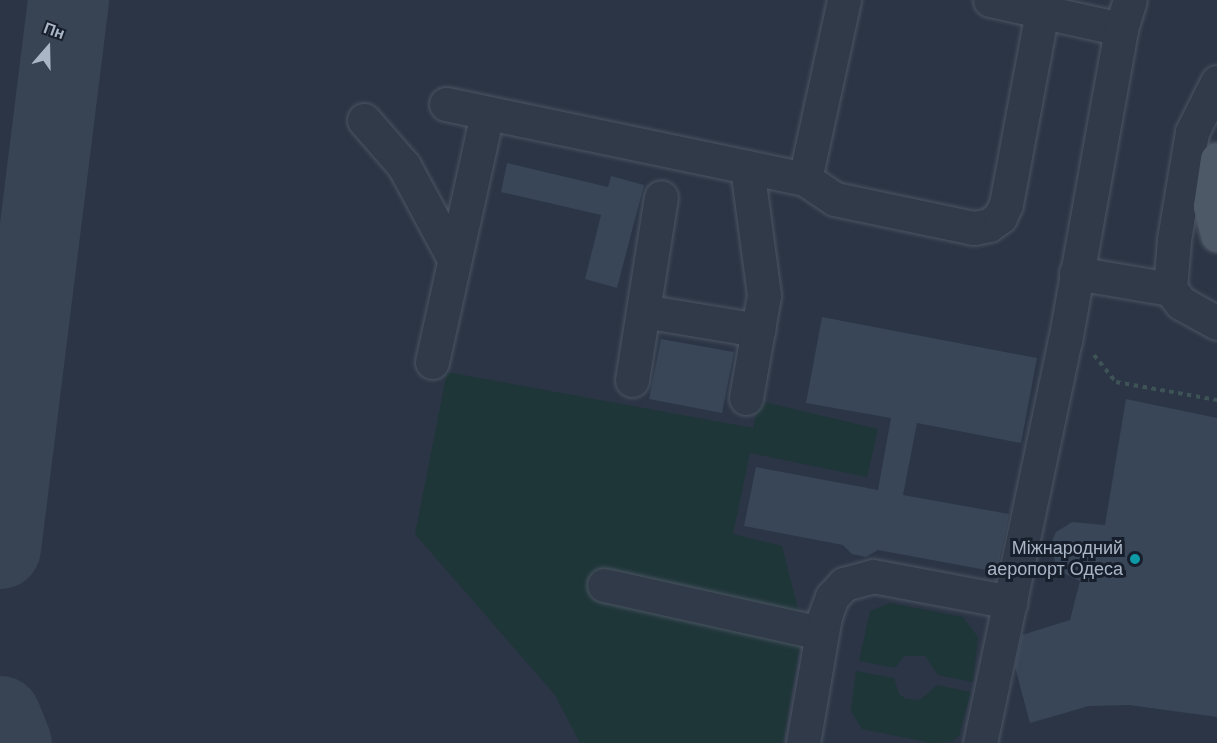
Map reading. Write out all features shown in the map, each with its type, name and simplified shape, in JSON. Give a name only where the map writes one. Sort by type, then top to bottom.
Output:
[{"type":"main road","points":[[1217,159],[1210,206],[1217,235]]},
{"type":"lane","points":[[805,179],[844,0]]},
{"type":"lane","points":[[980,743],[1068,322],[1125,14],[1042,12],[990,0]]},
{"type":"lane","points":[[446,104],[805,179],[835,199],[974,228],[989,225],[1000,217],[1006,204],[1042,12]]},
{"type":"lane","points":[[1217,81],[1192,132],[1173,240],[1170,289],[1181,303],[1217,323]]},
{"type":"lane","points":[[432,362],[453,257],[487,113]]},
{"type":"lane","points":[[364,120],[404,166],[453,257]]},
{"type":"lane","points":[[746,398],[764,295],[747,167]]},
{"type":"lane","points":[[632,380],[661,197]]},
{"type":"lane","points":[[1076,273],[1170,289]]},
{"type":"lane","points":[[642,311],[758,330]]},
{"type":"lane","points":[[803,743],[821,633],[832,597],[844,584],[873,576],[1011,602]]},
{"type":"lane","points":[[604,585],[821,633]]},
{"type":"path","points":[[1068,322],[1116,381],[1217,400]]},
{"type":"shaded area","points":[[0,0],[1217,0],[1217,743],[0,743]]},
{"type":"green space","points":[[447,372],[753,428],[760,401],[878,429],[867,477],[750,453],[733,534],[782,546],[803,629],[783,743],[580,743],[555,695],[415,534]]},
{"type":"green space","points":[[890,603],[963,617],[978,637],[973,682],[938,675],[925,656],[904,656],[895,668],[859,661],[870,611]]},
{"type":"green space","points":[[856,671],[894,678],[899,694],[906,699],[920,700],[937,685],[971,692],[959,736],[951,742],[931,743],[862,729],[851,711]]},
{"type":"building","points":[[507,163],[608,187],[611,176],[644,185],[617,288],[585,279],[601,215],[501,192]]},
{"type":"building","points":[[822,317],[1037,358],[1021,443],[917,423],[903,495],[1009,514],[997,572],[878,550],[866,557],[852,554],[843,545],[744,526],[756,467],[878,490],[891,418],[806,403]]},
{"type":"building","points":[[661,339],[734,352],[722,413],[649,399]]},
{"type":"building","name":"Міжнародний аеропорт Одеса","points":[[1126,399],[1217,418],[1217,717],[1129,705],[1089,706],[1030,723],[1015,667],[1022,635],[1070,620],[1080,581],[1061,572],[1055,564],[1052,541],[1056,532],[1072,522],[1105,525]]},
{"type":"taxiway","points":[[0,548],[68,0]]},
{"type":"taxiway","points":[[0,716],[11,743]]},
{"type":"place","name":"Міжнародний аеропорт Одеса","points":[[1135,559]]}]
